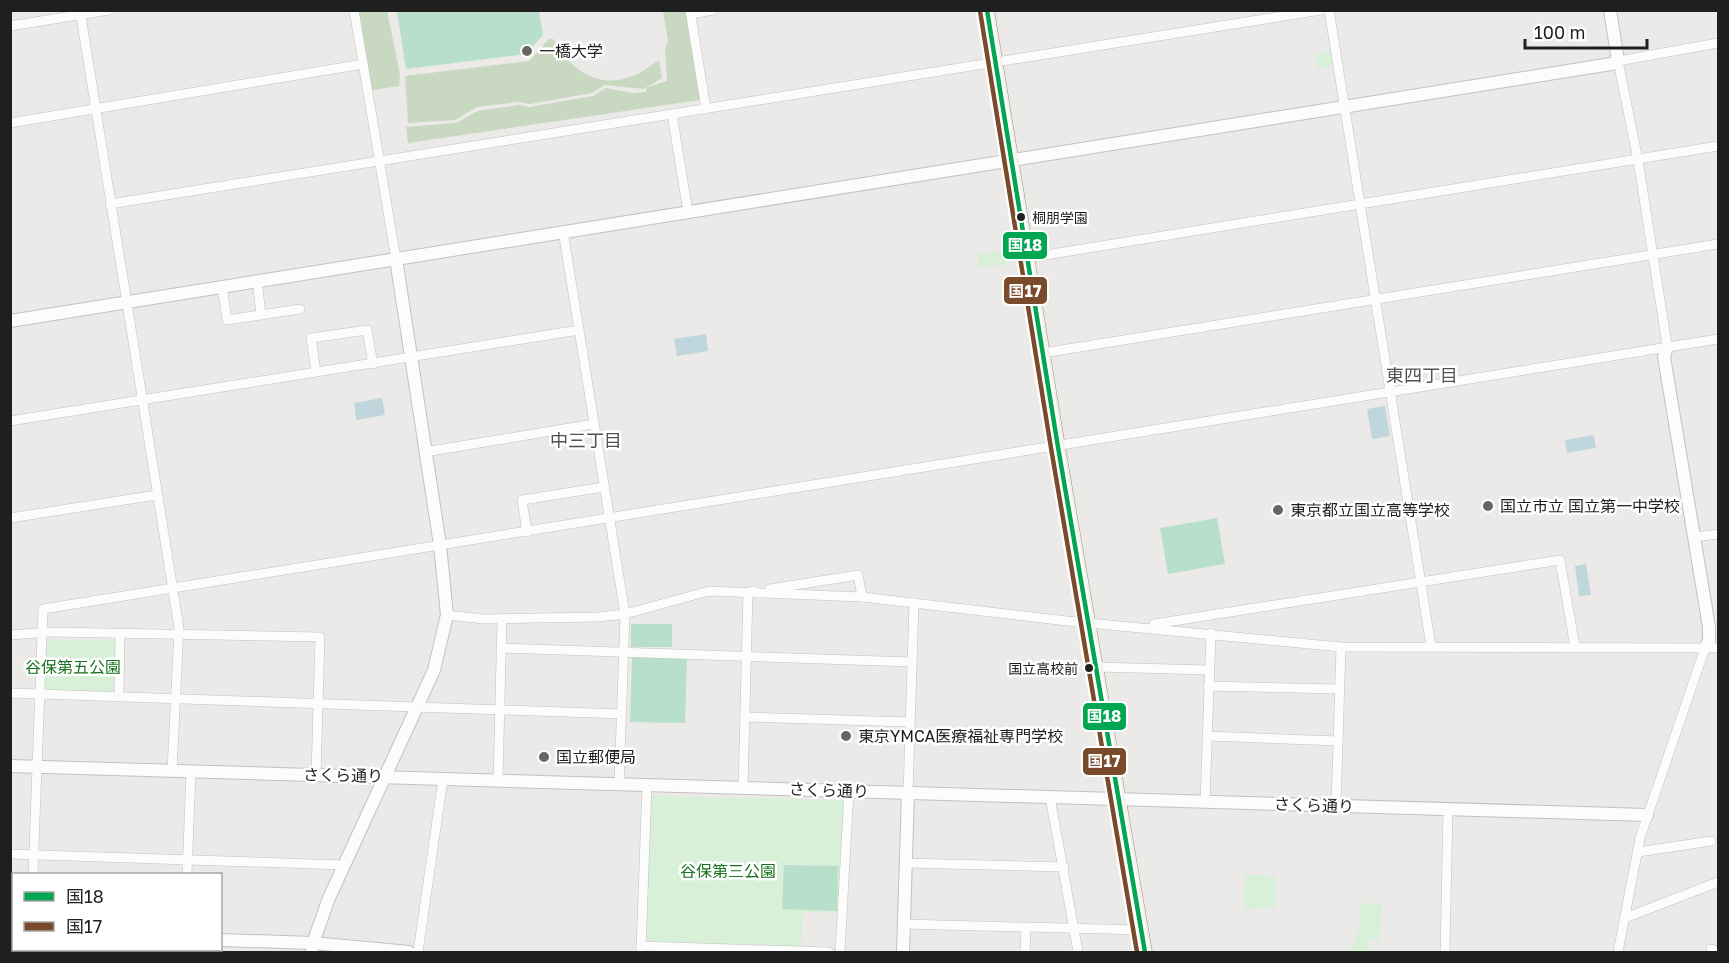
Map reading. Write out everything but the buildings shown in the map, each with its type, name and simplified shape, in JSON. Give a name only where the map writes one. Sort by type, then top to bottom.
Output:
[{"type":"main road","points":[[987,10],[1000,62],[1099,667],[1116,787],[1120,799],[1145,952]]},
{"type":"main road","points":[[996,10],[1000,62]]},
{"type":"street","points":[[10,26],[109,10]]},
{"type":"street","points":[[312,948],[343,865],[386,776],[440,652],[447,615],[440,545],[396,259],[354,10]]},
{"type":"street","points":[[706,109],[691,12],[713,10]]},
{"type":"street","points":[[110,204],[1321,10]]},
{"type":"street","points":[[1329,10],[1431,646]]},
{"type":"street","points":[[1610,10],[1653,254],[1667,345],[1664,357],[1695,537],[1709,641],[1647,815],[1618,952]]},
{"type":"street","points":[[80,13],[178,636],[172,771]]},
{"type":"street","points":[[10,321],[1611,64],[1618,60],[1719,43]]},
{"type":"street","points":[[10,123],[363,64]]},
{"type":"street","points":[[672,114],[688,212]]},
{"type":"street","points":[[1032,258],[1719,146]]},
{"type":"street","points":[[563,231],[625,614],[620,785]]},
{"type":"street","points":[[1048,352],[1719,244]]},
{"type":"street","points":[[257,280],[261,315]]},
{"type":"street","points":[[222,286],[226,320],[300,309]]},
{"type":"street","points":[[316,372],[311,338],[367,330],[373,363]]},
{"type":"street","points":[[10,421],[579,330]]},
{"type":"street","points":[[33,873],[43,609],[1666,350],[1719,339]]},
{"type":"street","points":[[424,452],[594,424]]},
{"type":"street","points":[[527,532],[522,500],[604,487]]},
{"type":"street","points":[[10,518],[157,495]]},
{"type":"street","points":[[1695,537],[1719,534]]},
{"type":"street","points":[[1143,626],[1560,560],[1575,647]]},
{"type":"street","points":[[748,592],[858,575],[862,597]]},
{"type":"street","points":[[447,615],[502,618],[625,614],[709,591],[748,592],[862,597],[1341,647],[1719,648]]},
{"type":"street","points":[[743,788],[748,592]]},
{"type":"street","points":[[903,952],[914,603]]},
{"type":"street","points":[[498,781],[502,618]]},
{"type":"street","points":[[10,635],[50,632],[320,637],[316,776]]},
{"type":"street","points":[[1205,801],[1211,633]]},
{"type":"street","points":[[119,697],[120,634]]},
{"type":"street","points":[[1336,806],[1341,647]]},
{"type":"street","points":[[501,648],[911,662]]},
{"type":"street","points":[[1099,667],[1209,670]]},
{"type":"street","points":[[1209,686],[1340,689]]},
{"type":"street","points":[[10,693],[622,714]]},
{"type":"street","points":[[745,717],[909,722]]},
{"type":"street","points":[[1207,736],[1338,741]]},
{"type":"street","name":"さくら通り","points":[[10,765],[1647,815]]},
{"type":"street","points":[[187,873],[191,772]]},
{"type":"street","points":[[418,952],[443,779]]},
{"type":"street","points":[[647,785],[641,949],[829,952]]},
{"type":"street","points":[[840,952],[849,791]]},
{"type":"street","points":[[1050,797],[1078,952]]},
{"type":"street","points":[[1445,952],[1448,809]]},
{"type":"street","points":[[1638,852],[1711,842]]},
{"type":"street","points":[[10,854],[343,865]]},
{"type":"street","points":[[905,863],[1064,867]]},
{"type":"street","points":[[1626,918],[1719,882]]},
{"type":"street","points":[[903,924],[1141,930]]},
{"type":"street","points":[[1025,952],[1026,928]]},
{"type":"street","points":[[222,940],[312,948],[409,952]]},
{"type":"green space","points":[[356,11],[387,11],[400,74],[399,86],[367,91]]},
{"type":"green space","points":[[397,11],[539,11],[543,35],[526,54],[406,69]]},
{"type":"green space","points":[[663,11],[686,11],[700,100],[408,143],[406,127],[456,123],[478,111],[519,105],[529,107],[593,96],[606,88],[632,93],[645,92],[648,87],[667,81],[665,49],[668,41]]},
{"type":"green space","points":[[549,39],[553,39],[568,60],[577,68],[598,79],[622,79],[638,74],[659,60],[662,78],[644,89],[605,85],[592,93],[530,104],[518,102],[477,107],[455,120],[408,123],[405,76],[529,61]]},
{"type":"green space","points":[[1331,51],[1333,66],[1318,69],[1315,54]]},
{"type":"green space","points":[[1004,250],[1007,264],[980,268],[977,254]]},
{"type":"green space","points":[[1217,518],[1225,564],[1168,574],[1160,528]]},
{"type":"green space","points":[[631,624],[672,624],[672,647],[631,647]]},
{"type":"green space","name":"谷保第五公園","points":[[44,639],[115,640],[114,695],[42,693]]},
{"type":"green space","points":[[632,657],[687,659],[685,723],[630,722]]},
{"type":"green space","name":"谷保第三公園","points":[[649,796],[844,800],[838,913],[803,912],[801,948],[648,941],[645,935]]},
{"type":"green space","points":[[784,865],[838,866],[837,911],[782,909]]},
{"type":"green space","points":[[1245,874],[1276,876],[1276,908],[1244,909]]},
{"type":"green space","points":[[1360,903],[1382,904],[1380,940],[1369,939],[1369,952],[1350,952],[1359,931]]},
{"type":"water","points":[[706,334],[708,351],[677,356],[674,339]]},
{"type":"water","points":[[382,398],[385,415],[356,420],[354,403]]},
{"type":"water","points":[[1385,406],[1390,436],[1372,439],[1367,409]]},
{"type":"water","points":[[1594,435],[1596,448],[1567,453],[1565,440]]},
{"type":"water","points":[[1586,564],[1591,595],[1579,596],[1575,566]]},
{"type":"transit line","name":"国18","points":[[987,10],[1058,447],[1145,952]]},
{"type":"transit line","name":"国17","points":[[980,11],[1051,448],[1137,952]]},
{"type":"place","name":"一橋大学","points":[[527,51]]},
{"type":"place","name":"桐朋学園","points":[[1021,217]]},
{"type":"place","name":"国立市立 国立第一中学校","points":[[1488,506]]},
{"type":"place","name":"東京都立国立高等学校","points":[[1278,510]]},
{"type":"place","name":"国立高校前","points":[[1089,668]]},
{"type":"place","name":"東京YMCA医療福祉専門学校","points":[[846,736]]},
{"type":"place","name":"国立郵便局","points":[[544,757]]},
{"type":"district","name":"東四丁目","points":[[1422,375]]},
{"type":"district","name":"中三丁目","points":[[586,440]]}]
